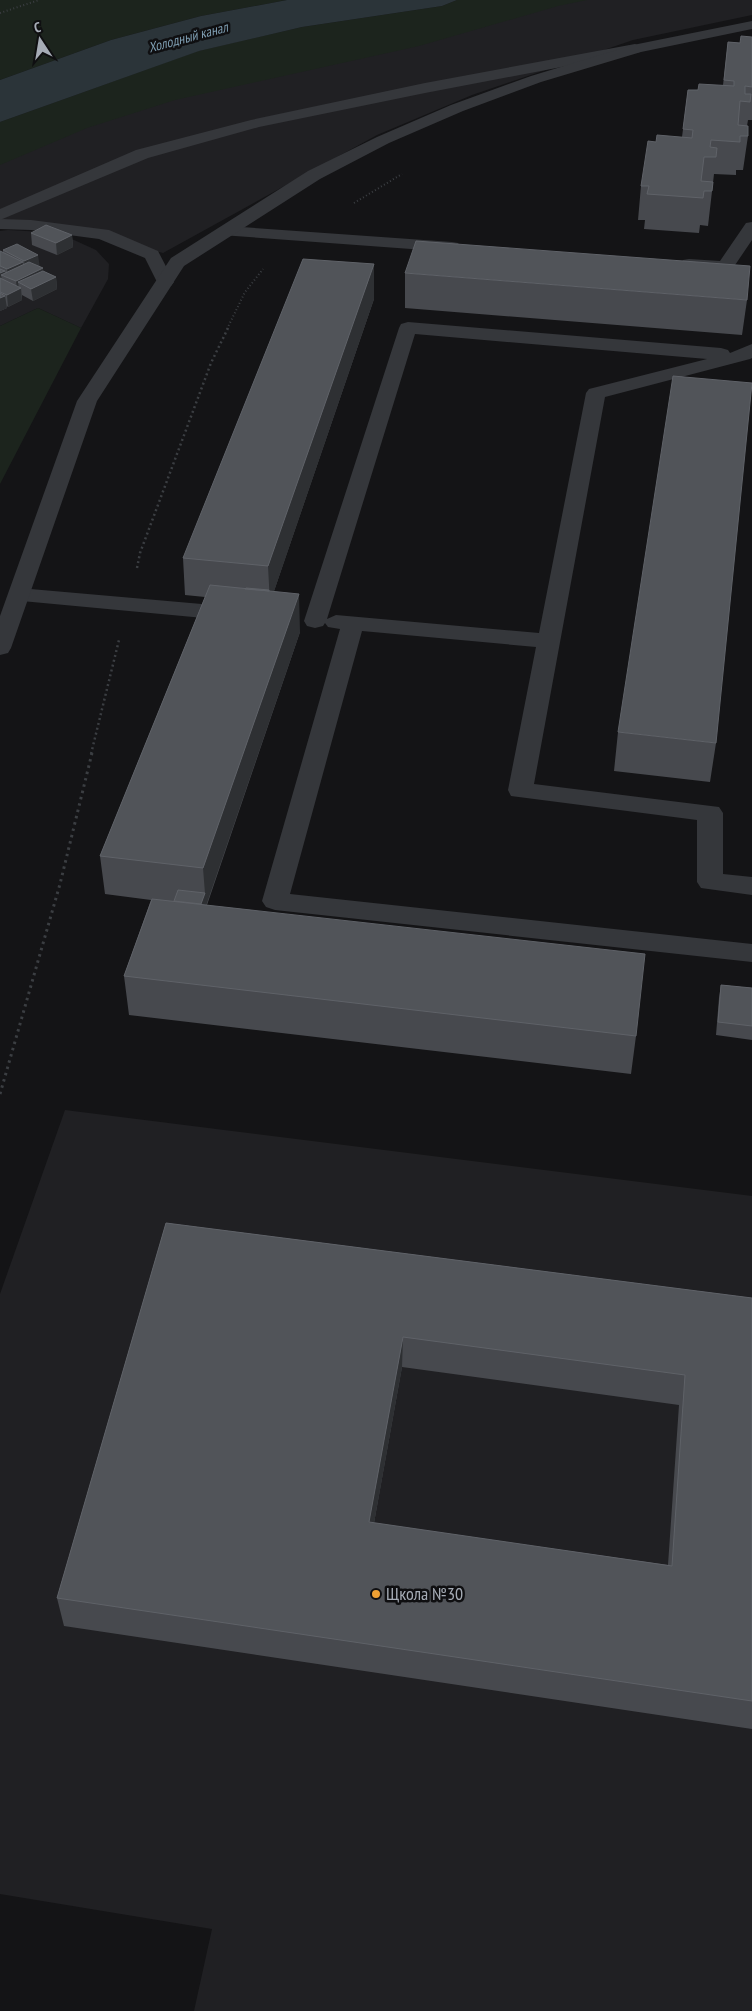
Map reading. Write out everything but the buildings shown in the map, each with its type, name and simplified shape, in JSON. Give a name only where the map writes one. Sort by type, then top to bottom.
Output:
[{"type":"street","points":[[0,215],[142,154],[257,122],[752,25]]},
{"type":"street","points":[[0,648],[87,401],[177,262],[314,174],[383,140],[483,98],[536,79],[638,48]]},
{"type":"street","points":[[0,224],[31,225],[103,234],[152,255],[165,282]]},
{"type":"street","points":[[670,263],[732,271],[752,227]]},
{"type":"street","points":[[227,231],[467,248]]},
{"type":"street","points":[[549,641],[306,620],[408,328],[747,353]]},
{"type":"street","points":[[747,353],[596,393],[520,790],[710,813],[710,882],[752,886]]},
{"type":"street","points":[[19,595],[258,616]]},
{"type":"street","points":[[354,624],[275,901],[752,953]]},
{"type":"path","points":[[0,13],[39,0]]},
{"type":"path","points":[[0,1094],[60,884],[140,553],[211,363],[245,292],[280,248],[402,174]]},
{"type":"shaded area","points":[[0,0],[287,0],[201,16],[111,40],[0,80]]},
{"type":"shaded area","points":[[457,0],[587,0],[558,6],[419,46],[175,100],[87,128],[0,165],[0,122],[198,51],[302,27],[442,6]]},
{"type":"shaded area","points":[[554,0],[752,0],[752,15],[633,40],[472,95],[377,135],[163,253],[46,223],[0,223],[0,157],[122,106]]},
{"type":"shaded area","points":[[0,231],[43,232],[74,240],[96,250],[109,264],[108,279],[81,328],[38,308],[0,326]]},
{"type":"shaded area","points":[[38,308],[81,328],[0,484],[0,326]]},
{"type":"shaded area","name":"Щкола №30","points":[[65,1110],[752,1196],[752,2011],[194,2011],[212,1929],[0,1894],[0,1294]]},
{"type":"water","name":"Холодный канал","points":[[287,0],[457,0],[442,6],[302,27],[199,51],[0,122],[0,80],[111,40],[201,16]]},
{"type":"place","name":"Щкола №30","points":[[376,1594]]}]
